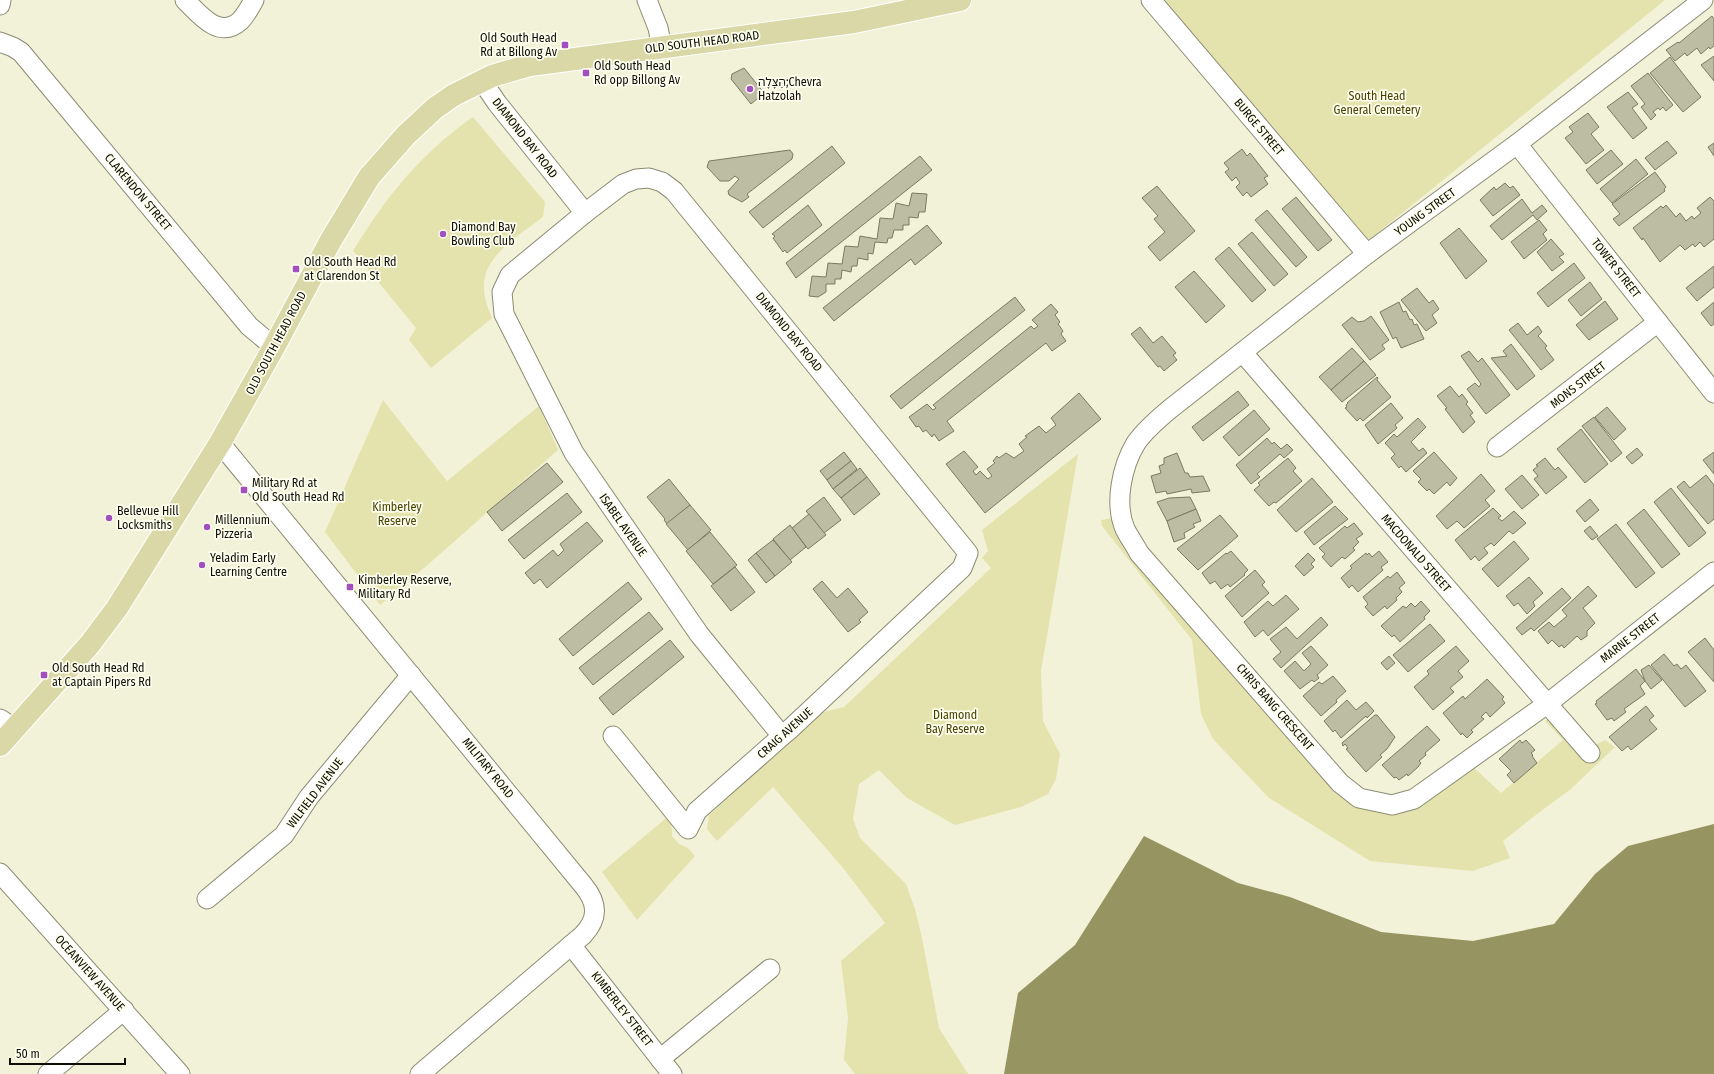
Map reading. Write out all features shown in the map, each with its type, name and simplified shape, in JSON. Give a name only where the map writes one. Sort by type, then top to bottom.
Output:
[{"type":"main road","name":"OLD SOUTH HEAD ROAD","points":[[0,746],[8,724],[105,625],[220,443],[274,347],[330,240],[369,177],[416,124],[435,108],[454,95],[492,76],[530,65],[854,22],[960,0]]},
{"type":"street","points":[[0,4],[1,0]]},
{"type":"street","points":[[185,0],[207,22],[220,27],[227,27],[239,22],[254,0]]},
{"type":"street","points":[[647,0],[658,28],[662,47]]},
{"type":"street","name":"BURGE STREET","points":[[1151,0],[1367,254]]},
{"type":"street","name":"YOUNG STREET","points":[[1150,426],[1367,254],[1518,144],[1703,0]]},
{"type":"street","name":"CLARENDON STREET","points":[[0,42],[21,52],[249,326],[274,347]]},
{"type":"street","name":"DIAMOND BAY ROAD","points":[[482,81],[497,103],[585,213]]},
{"type":"street","name":"TOWER STREET","points":[[1518,144],[1714,393]]},
{"type":"street","name":"DIAMOND BAY ROAD","points":[[502,292],[510,275],[585,213],[624,184],[648,178],[662,182],[674,191],[968,553]]},
{"type":"street","name":"ISABEL AVENUE","points":[[502,292],[504,314],[574,454],[699,634],[782,736]]},
{"type":"street","name":"MONS STREET","points":[[1497,447],[1658,322]]},
{"type":"street","name":"MACDONALD STREET","points":[[1243,353],[1590,753]]},
{"type":"street","name":"CHRIS BANG CRESCENT","points":[[1150,426],[1137,443],[1127,463],[1121,483],[1120,504],[1125,528],[1139,553],[1340,783],[1359,798],[1392,805],[1414,799],[1546,704]]},
{"type":"street","name":"MILITARY ROAD","points":[[220,443],[588,890],[594,903],[595,915],[590,928],[420,1074]]},
{"type":"street","name":"CRAIG AVENUE","points":[[613,736],[688,829],[697,811],[782,736],[962,568],[968,553]]},
{"type":"street","name":"MARNE STREET","points":[[1546,704],[1714,572]]},
{"type":"street","name":"WILFIELD AVENUE","points":[[207,899],[284,835],[309,797],[411,675]]},
{"type":"street","name":"OCEANVIEW AVENUE","points":[[2,880],[124,1010],[180,1074]]},
{"type":"street","name":"KIMBERLEY STREET","points":[[571,945],[672,1074]]},
{"type":"street","points":[[660,1059],[770,970]]},
{"type":"street","points":[[48,1074],[124,1010]]},
{"type":"green space","name":"South Head General Cemetery","points":[[1155,0],[1665,0],[1364,244]]},
{"type":"green space","name":"Diamond Bay Bowling Club","points":[[473,117],[545,202],[543,217],[504,247],[489,266],[485,276],[484,292],[486,303],[492,318],[431,368],[409,340],[416,328],[353,251],[378,212],[406,177],[437,146]]},
{"type":"green space","name":"Kimberley Reserve","points":[[383,400],[447,481],[539,406],[558,450],[380,605],[325,532]]},
{"type":"green space","name":"Diamond Bay Reserve","points":[[1078,454],[1041,671],[1043,721],[1060,754],[1056,779],[1048,794],[1021,807],[955,825],[907,798],[879,770],[859,784],[853,819],[860,838],[906,884],[915,909],[922,938],[939,1028],[968,1074],[855,1074],[844,1060],[848,1018],[841,961],[885,923],[843,868],[773,787],[717,841],[707,829],[709,815],[819,713],[844,707],[991,568],[982,558],[988,551],[982,530]]},
{"type":"green space","points":[[1113,518],[1333,773],[1373,794],[1416,795],[1470,764],[1501,793],[1563,740],[1545,721],[1555,714],[1588,749],[1605,740],[1615,747],[1571,789],[1503,841],[1510,858],[1473,871],[1370,861],[1269,798],[1213,739],[1201,714],[1192,640],[1102,526],[1101,520]]},
{"type":"green space","points":[[671,814],[672,836],[679,844],[688,848],[695,856],[637,920],[602,872]]},
{"type":"shaded area","points":[[1714,824],[1714,1074],[1004,1074],[1018,993],[1075,945],[1144,836],[1238,883],[1290,897],[1381,932],[1473,941],[1554,924],[1595,874],[1628,846]]},
{"type":"building","points":[[1712,16],[1714,19],[1714,46],[1710,49],[1709,47],[1701,54],[1697,48],[1687,56],[1685,53],[1675,61],[1666,50],[1678,42],[1679,43]]},
{"type":"building","points":[[1714,56],[1714,81],[1701,65]]},
{"type":"building","points":[[1670,57],[1701,97],[1683,112],[1650,73]]},
{"type":"building","name":"הַצָּלָה;Chevra Hatzolah","points":[[744,68],[764,93],[751,104],[731,79],[732,74]]},
{"type":"building","points":[[1648,73],[1673,105],[1666,111],[1663,107],[1660,110],[1658,108],[1653,112],[1656,115],[1651,120],[1641,107],[1645,104],[1631,86]]},
{"type":"building","points":[[1628,92],[1638,104],[1632,108],[1647,128],[1633,139],[1607,107]]},
{"type":"building","points":[[1588,113],[1599,127],[1591,134],[1604,150],[1586,164],[1565,138],[1573,132],[1569,127]]},
{"type":"building","points":[[1667,141],[1677,153],[1655,170],[1645,158]]},
{"type":"building","points":[[1714,143],[1714,156],[1708,147]]},
{"type":"building","points":[[832,146],[845,163],[763,228],[749,212]]},
{"type":"building","points":[[1242,149],[1247,156],[1250,153],[1268,176],[1264,178],[1268,184],[1251,197],[1247,192],[1243,196],[1236,187],[1240,183],[1236,177],[1232,181],[1225,172],[1229,169],[1224,163]]},
{"type":"building","points":[[790,150],[793,154],[792,159],[747,194],[749,197],[742,202],[729,195],[728,191],[739,179],[735,176],[729,181],[720,181],[707,167],[709,161]]},
{"type":"building","points":[[1611,150],[1623,164],[1597,184],[1586,170]]},
{"type":"building","points":[[920,156],[932,170],[796,278],[786,263]]},
{"type":"building","points":[[1636,159],[1648,174],[1612,203],[1600,189]]},
{"type":"building","points":[[1655,172],[1666,187],[1664,189],[1665,191],[1619,226],[1613,219],[1620,214],[1612,204]]},
{"type":"building","points":[[1505,183],[1510,188],[1513,186],[1520,195],[1493,216],[1480,200],[1494,187],[1496,190]]},
{"type":"building","points":[[1157,186],[1195,231],[1160,261],[1148,247],[1165,232],[1154,219],[1158,216],[1142,198]]},
{"type":"building","points":[[912,193],[927,194],[925,212],[919,212],[918,218],[909,217],[909,225],[903,225],[903,230],[894,230],[892,238],[888,238],[887,243],[875,242],[873,254],[868,253],[868,260],[858,258],[857,266],[852,266],[851,272],[842,270],[841,279],[835,279],[835,284],[826,284],[826,292],[818,297],[809,296],[812,276],[826,277],[828,263],[842,264],[845,246],[858,247],[860,236],[877,239],[880,218],[893,219],[896,203],[909,206]]},
{"type":"building","points":[[1296,197],[1332,240],[1318,251],[1282,209]]},
{"type":"building","points":[[1710,197],[1714,201],[1714,239],[1704,247],[1700,242],[1695,247],[1693,244],[1685,250],[1680,245],[1660,262],[1643,238],[1642,240],[1633,228],[1661,206],[1663,208],[1666,205],[1676,217],[1680,213],[1686,221],[1692,216],[1694,219],[1701,213],[1697,208]]},
{"type":"building","points":[[1522,199],[1532,213],[1542,205],[1547,211],[1537,220],[1533,215],[1502,240],[1490,226]]},
{"type":"building","points":[[808,205],[822,225],[787,253],[785,250],[783,252],[773,238],[775,236],[772,234]]},
{"type":"building","points":[[1267,210],[1307,257],[1296,267],[1255,220]]},
{"type":"building","points":[[1539,220],[1547,230],[1543,234],[1547,240],[1524,259],[1511,242]]},
{"type":"building","points":[[927,225],[942,243],[915,265],[911,259],[834,321],[823,308]]},
{"type":"building","points":[[1459,228],[1487,261],[1466,279],[1440,243]]},
{"type":"building","points":[[1252,232],[1288,274],[1274,286],[1238,244]]},
{"type":"building","points":[[1551,239],[1564,254],[1559,257],[1564,262],[1552,271],[1537,252]]},
{"type":"building","points":[[1229,247],[1266,290],[1252,302],[1215,259]]},
{"type":"building","points":[[1574,263],[1585,278],[1548,307],[1537,293]]},
{"type":"building","points":[[1714,266],[1714,287],[1697,301],[1686,288]]},
{"type":"building","points":[[1194,271],[1225,306],[1206,323],[1175,287]]},
{"type":"building","points":[[1590,282],[1602,299],[1581,316],[1568,300]]},
{"type":"building","points":[[1417,288],[1429,303],[1433,300],[1439,309],[1432,315],[1437,323],[1426,331],[1401,300]]},
{"type":"building","points":[[1015,297],[1025,310],[901,409],[890,396]]},
{"type":"building","points":[[1605,301],[1618,319],[1589,340],[1576,325]]},
{"type":"building","points":[[1399,302],[1403,312],[1406,311],[1410,320],[1412,319],[1414,325],[1417,324],[1424,339],[1401,348],[1396,337],[1393,339],[1380,312]]},
{"type":"building","points":[[1714,302],[1714,324],[1711,326],[1701,313]]},
{"type":"building","points":[[1051,304],[1058,312],[1055,315],[1060,322],[1058,324],[1063,331],[1061,334],[1066,341],[1052,351],[1046,343],[947,421],[954,431],[939,441],[934,434],[932,437],[926,430],[923,432],[919,426],[916,427],[909,417],[927,404],[933,410],[936,408],[933,405],[1031,326],[1034,329],[1038,326],[1032,320]]},
{"type":"building","points":[[1371,316],[1389,340],[1382,345],[1385,349],[1370,360],[1342,325],[1352,317],[1358,322],[1364,321]]},
{"type":"building","points":[[1518,323],[1527,335],[1538,326],[1542,332],[1538,336],[1547,346],[1545,348],[1554,360],[1541,370],[1509,330]]},
{"type":"building","points":[[1140,327],[1153,343],[1162,336],[1176,353],[1173,355],[1177,360],[1164,371],[1160,366],[1158,367],[1131,334]]},
{"type":"building","points":[[1511,344],[1535,376],[1517,390],[1491,358],[1507,356],[1503,351]]},
{"type":"building","points":[[1352,348],[1364,361],[1331,390],[1319,377]]},
{"type":"building","points":[[1469,351],[1478,362],[1482,358],[1510,395],[1486,414],[1467,389],[1475,383],[1479,387],[1481,384],[1461,356]]},
{"type":"building","points":[[1364,361],[1376,375],[1342,402],[1331,390]]},
{"type":"building","points":[[1377,377],[1377,380],[1391,397],[1363,421],[1360,418],[1357,421],[1345,408],[1347,407],[1346,405]]},
{"type":"building","points":[[1450,386],[1459,397],[1462,394],[1468,402],[1466,404],[1473,413],[1470,415],[1475,422],[1463,433],[1445,409],[1447,408],[1437,396]]},
{"type":"building","points":[[1238,391],[1249,405],[1203,441],[1192,427]]},
{"type":"building","points":[[1079,393],[1101,419],[985,513],[946,464],[964,451],[978,467],[973,471],[976,475],[980,471],[988,479],[992,476],[987,469],[995,463],[993,461],[997,456],[999,458],[1006,453],[1014,458],[1024,451],[1019,444],[1027,437],[1025,436],[1039,426],[1046,433],[1056,425],[1051,418]]},
{"type":"building","points":[[1391,403],[1403,418],[1395,425],[1397,428],[1378,444],[1365,425]]},
{"type":"building","points":[[1607,407],[1626,429],[1614,440],[1595,417]]},
{"type":"building","points":[[1254,410],[1270,429],[1239,456],[1223,437]]},
{"type":"building","points":[[1594,417],[1622,453],[1611,462],[1582,426]]},
{"type":"building","points":[[1418,418],[1426,427],[1411,442],[1419,451],[1423,448],[1427,453],[1406,472],[1401,466],[1399,468],[1391,458],[1395,454],[1385,443],[1394,434],[1397,437]]},
{"type":"building","points":[[1581,429],[1608,464],[1585,483],[1557,449]]},
{"type":"building","points":[[1267,438],[1272,444],[1274,442],[1281,449],[1287,444],[1293,450],[1284,458],[1280,454],[1257,474],[1260,477],[1251,484],[1236,465]]},
{"type":"building","points":[[1637,448],[1643,455],[1632,464],[1626,457]]},
{"type":"building","points":[[844,452],[851,461],[827,480],[820,471]]},
{"type":"building","points":[[1434,452],[1457,478],[1450,486],[1447,482],[1434,494],[1429,489],[1427,491],[1418,482],[1421,479],[1413,471]]},
{"type":"building","points":[[1714,452],[1714,474],[1703,460]]},
{"type":"building","points":[[1177,453],[1185,473],[1188,473],[1190,477],[1203,476],[1210,491],[1192,493],[1191,489],[1167,494],[1166,491],[1156,493],[1151,476],[1161,473],[1159,466],[1164,464],[1164,458]]},
{"type":"building","points":[[1288,458],[1296,468],[1293,471],[1302,481],[1276,503],[1274,502],[1269,506],[1254,490],[1260,485],[1258,483]]},
{"type":"building","points":[[1545,458],[1555,470],[1558,467],[1567,477],[1546,494],[1534,479],[1538,476],[1533,470],[1538,466],[1536,465]]},
{"type":"building","points":[[851,461],[857,469],[833,489],[827,480]]},
{"type":"building","points":[[547,463],[563,482],[502,531],[487,512]]},
{"type":"building","points":[[860,468],[867,477],[841,498],[833,489]]},
{"type":"building","points":[[1481,474],[1495,491],[1485,500],[1490,506],[1464,528],[1457,521],[1447,529],[1436,516]]},
{"type":"building","points":[[1522,475],[1539,495],[1522,509],[1505,489]]},
{"type":"building","points":[[1706,475],[1714,485],[1714,519],[1708,524],[1677,487],[1684,481],[1690,488]]},
{"type":"building","points":[[867,477],[880,494],[854,515],[841,498]]},
{"type":"building","points":[[1312,478],[1333,502],[1296,532],[1277,510]]},
{"type":"building","points":[[669,479],[690,505],[667,524],[664,520],[665,519],[647,497]]},
{"type":"building","points":[[1671,488],[1706,533],[1689,547],[1654,502]]},
{"type":"building","points":[[567,493],[582,512],[524,559],[508,540]]},
{"type":"building","points":[[824,497],[841,520],[824,533],[806,511]]},
{"type":"building","points":[[1190,497],[1196,509],[1167,521],[1157,502],[1169,498]]},
{"type":"building","points":[[1590,499],[1599,510],[1585,522],[1576,511]]},
{"type":"building","points":[[690,505],[711,530],[688,550],[666,524]]},
{"type":"building","points":[[1335,506],[1348,519],[1314,545],[1304,532]]},
{"type":"building","points":[[1493,508],[1501,516],[1498,518],[1502,521],[1514,511],[1526,523],[1513,534],[1509,531],[1494,546],[1491,543],[1484,548],[1488,553],[1479,561],[1475,556],[1471,560],[1455,540]]},
{"type":"building","points":[[1196,509],[1201,521],[1193,524],[1195,527],[1184,533],[1185,538],[1174,542],[1167,521]]},
{"type":"building","points":[[1644,509],[1680,554],[1662,568],[1627,523]]},
{"type":"building","points":[[809,514],[826,535],[808,549],[792,528]]},
{"type":"building","points":[[1220,515],[1238,536],[1198,570],[1177,549]]},
{"type":"building","points":[[587,522],[603,541],[547,588],[540,579],[534,584],[525,573],[553,550],[558,556],[564,550],[560,544]]},
{"type":"building","points":[[1354,523],[1363,534],[1356,539],[1359,542],[1353,548],[1355,550],[1345,559],[1342,557],[1331,567],[1322,557],[1325,554],[1319,548],[1345,526],[1347,528]]},
{"type":"building","points":[[1616,524],[1655,573],[1636,588],[1597,539]]},
{"type":"building","points":[[790,525],[806,547],[790,560],[773,539]]},
{"type":"building","points":[[1590,526],[1598,536],[1592,540],[1584,531]]},
{"type":"building","points":[[710,532],[737,565],[713,584],[686,551]]},
{"type":"building","points":[[773,540],[792,562],[775,576],[756,553]]},
{"type":"building","points":[[1514,541],[1529,559],[1498,587],[1482,569]]},
{"type":"building","points":[[1231,551],[1248,570],[1244,574],[1245,575],[1230,587],[1228,584],[1221,589],[1215,581],[1210,584],[1202,573],[1226,553],[1227,554]]},
{"type":"building","points":[[1379,551],[1388,562],[1381,567],[1383,570],[1358,592],[1352,585],[1349,588],[1341,578],[1352,568],[1350,566],[1366,553],[1367,555],[1369,553],[1372,557]]},
{"type":"building","points":[[756,553],[775,576],[766,583],[748,560]]},
{"type":"building","points":[[1308,553],[1315,560],[1311,564],[1314,567],[1304,576],[1295,566]]},
{"type":"building","points":[[735,567],[755,592],[731,611],[711,586]]},
{"type":"building","points":[[1255,570],[1265,582],[1262,585],[1269,593],[1242,617],[1225,596]]},
{"type":"building","points":[[1397,572],[1405,583],[1399,588],[1402,592],[1396,598],[1397,600],[1387,609],[1385,606],[1373,616],[1365,607],[1368,604],[1363,597],[1388,576],[1390,578]]},
{"type":"building","points":[[1529,577],[1543,593],[1533,602],[1535,606],[1527,614],[1518,603],[1514,606],[1506,596]]},
{"type":"building","points":[[822,581],[837,598],[848,588],[868,612],[859,620],[861,622],[848,632],[813,589]]},
{"type":"building","points":[[628,582],[642,599],[573,656],[559,639]]},
{"type":"building","points":[[1588,586],[1597,596],[1583,608],[1595,623],[1587,631],[1587,636],[1581,640],[1577,636],[1564,648],[1562,645],[1559,647],[1552,640],[1548,644],[1538,631],[1549,622],[1554,627],[1567,616],[1562,610]]},
{"type":"building","points":[[1562,588],[1571,598],[1534,631],[1531,628],[1522,635],[1516,628]]},
{"type":"building","points":[[1286,595],[1299,609],[1268,636],[1263,630],[1255,637],[1244,622],[1268,601],[1273,606]]},
{"type":"building","points":[[1421,601],[1430,611],[1424,617],[1425,619],[1400,642],[1394,635],[1392,637],[1381,626],[1403,606],[1406,608],[1411,603],[1415,607]]},
{"type":"building","points":[[649,612],[663,629],[593,685],[579,668]]},
{"type":"building","points":[[1321,617],[1328,625],[1281,668],[1273,659],[1281,652],[1270,639],[1286,627],[1297,639]]},
{"type":"building","points":[[1430,624],[1445,641],[1408,672],[1393,655]]},
{"type":"building","points":[[1705,638],[1714,650],[1714,682],[1688,652]]},
{"type":"building","points":[[670,640],[684,657],[613,715],[599,698]]},
{"type":"building","points":[[1311,646],[1328,665],[1317,675],[1319,678],[1314,682],[1312,680],[1300,689],[1284,671],[1295,661],[1304,671],[1311,664],[1302,653]]},
{"type":"building","points":[[1456,646],[1469,661],[1458,671],[1463,677],[1450,688],[1454,692],[1433,710],[1414,687],[1429,674],[1427,671]]},
{"type":"building","points":[[1664,654],[1674,666],[1677,664],[1681,669],[1686,665],[1706,691],[1685,707],[1651,665]]},
{"type":"building","points":[[1389,656],[1395,663],[1387,670],[1381,663]]},
{"type":"building","points":[[1649,665],[1662,680],[1651,689],[1645,681],[1641,670]]},
{"type":"building","points":[[1636,669],[1645,681],[1640,686],[1645,694],[1624,709],[1626,712],[1614,721],[1612,718],[1607,720],[1595,704],[1597,703],[1596,701]]},
{"type":"building","points":[[1333,676],[1346,691],[1336,700],[1337,702],[1321,716],[1303,696],[1319,682],[1322,684]]},
{"type":"building","points":[[1487,679],[1504,697],[1502,699],[1505,703],[1490,717],[1486,712],[1481,717],[1484,719],[1471,730],[1473,732],[1467,738],[1462,733],[1461,735],[1443,713],[1463,696],[1465,699]]},
{"type":"building","points":[[1347,700],[1356,710],[1366,702],[1374,711],[1341,738],[1335,730],[1333,732],[1324,721]]},
{"type":"building","points":[[1646,706],[1654,716],[1649,720],[1657,729],[1631,750],[1628,746],[1622,751],[1609,737]]},
{"type":"building","points":[[1375,715],[1377,715],[1395,737],[1387,749],[1380,755],[1382,757],[1366,772],[1346,749],[1348,748],[1345,744],[1343,746],[1342,743]]},
{"type":"building","points":[[1427,726],[1440,740],[1425,753],[1426,755],[1419,761],[1421,763],[1408,776],[1407,774],[1399,780],[1396,777],[1394,778],[1382,765]]},
{"type":"building","points":[[1520,740],[1522,743],[1526,740],[1535,750],[1531,753],[1537,763],[1514,783],[1507,775],[1511,771],[1499,759]]},
{"type":"place","name":"Old South Head Rd at Billong Av","points":[[565,45]]},
{"type":"place","name":"Old South Head Rd opp Billong Av","points":[[586,73]]},
{"type":"place","name":"הַצָּלָה;Chevra Hatzolah","points":[[750,89]]},
{"type":"place","name":"Diamond Bay Bowling Club","points":[[443,234]]},
{"type":"place","name":"Old South Head Rd at Clarendon St","points":[[296,269]]},
{"type":"place","name":"Military Rd at Old South Head Rd","points":[[244,490]]},
{"type":"place","name":"Bellevue Hill Locksmiths","points":[[109,518]]},
{"type":"place","name":"Millennium Pizzeria","points":[[207,527]]},
{"type":"place","name":"Yeladim Early Learning Centre","points":[[202,565]]},
{"type":"place","name":"Kimberley Reserve, Military Rd","points":[[350,587]]},
{"type":"place","name":"Old South Head Rd at Captain Pipers Rd","points":[[44,675]]}]
